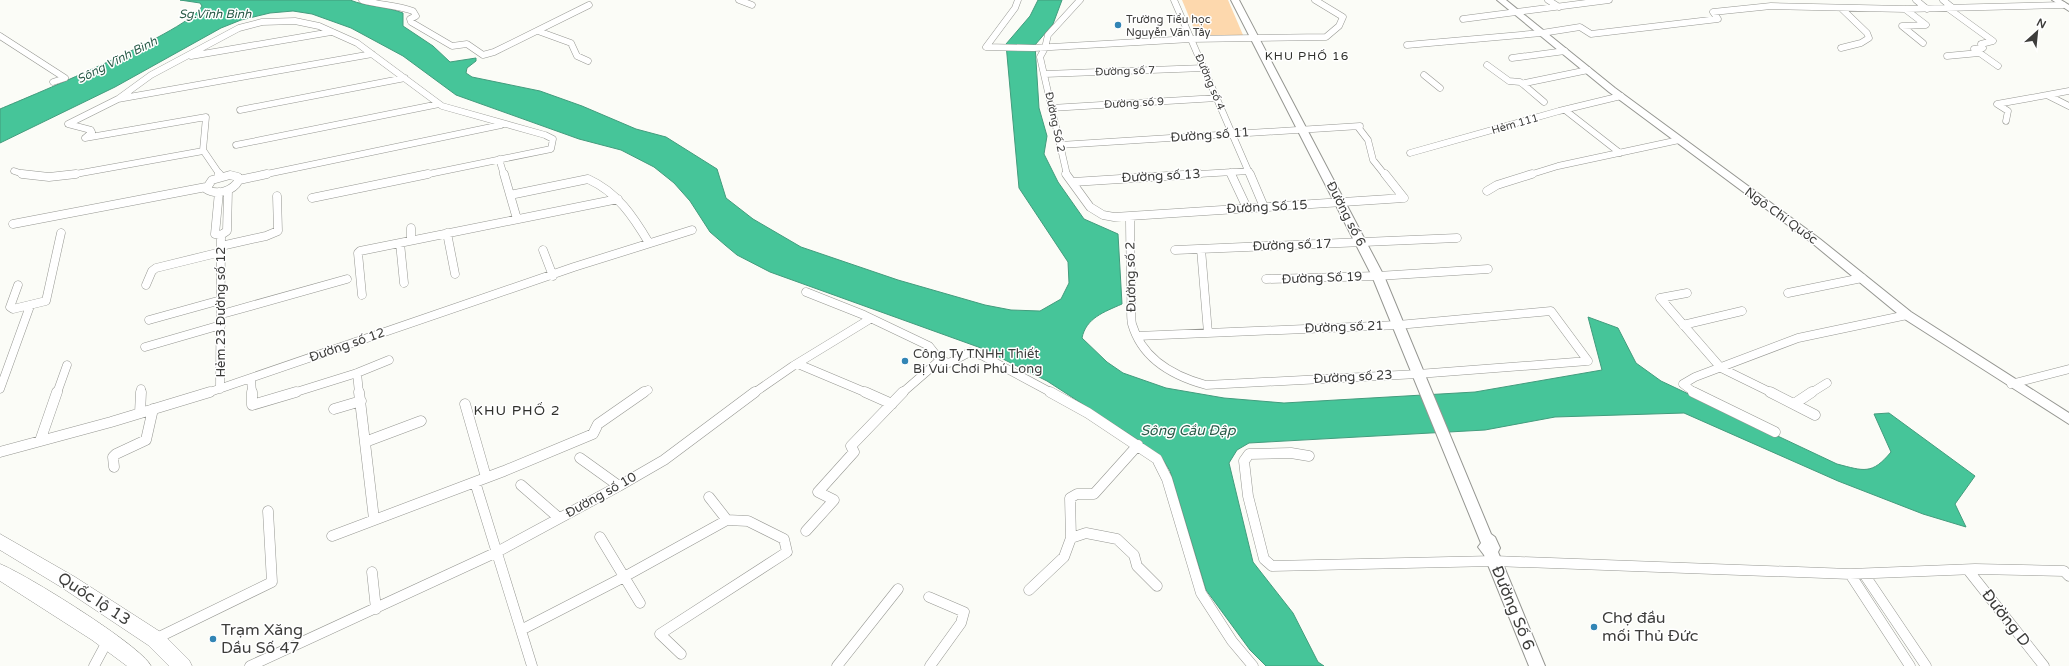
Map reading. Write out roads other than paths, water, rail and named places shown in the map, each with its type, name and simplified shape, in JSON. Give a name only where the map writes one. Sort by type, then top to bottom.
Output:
[{"type":"highway","name":"Quốc lộ 13","points":[[0,541],[68,582],[155,639],[182,666]]},
{"type":"highway","name":"Quốc lộ 13","points":[[0,572],[33,591],[108,640],[127,653],[141,666]]},
{"type":"street","points":[[362,0],[375,4],[398,6],[413,10],[416,16],[410,19],[411,22],[452,46],[467,44],[483,55],[494,52],[589,5]]},
{"type":"street","points":[[739,0],[752,5]]},
{"type":"street","points":[[1018,0],[1015,8],[986,47],[1045,48],[1191,39],[1326,37],[1334,31],[1343,20],[1343,17],[1315,0]]},
{"type":"street","name":"Đường Số 2","points":[[1080,0],[1048,35],[1045,48],[1040,56],[1051,108],[1067,177],[1073,182],[1090,209],[1101,216],[1130,217]]},
{"type":"street","name":"Đường số 4","points":[[1174,0],[1264,207]]},
{"type":"street","name":"Đường số 6","points":[[1235,0],[1256,37],[1362,242],[1378,276],[1443,434]]},
{"type":"street","name":"Ngô Chí Quốc","points":[[1501,0],[1621,96],[1862,278],[1907,315],[2011,384],[2069,419]]},
{"type":"street","points":[[1548,0],[1559,7]]},
{"type":"street","points":[[1463,19],[1609,0]]},
{"type":"street","points":[[1916,0],[1927,9]]},
{"type":"street","points":[[1943,0],[1951,9],[1993,41],[1981,44],[1983,48],[1974,49],[1998,66]]},
{"type":"street","points":[[1407,45],[1542,33],[1580,27],[1591,34],[1718,19],[1713,12],[1771,6],[1951,9],[2063,5]]},
{"type":"street","points":[[1841,8],[1867,33],[1869,38],[1860,43],[1841,48]]},
{"type":"street","points":[[1905,9],[1926,25],[1902,26],[1923,43]]},
{"type":"street","points":[[221,177],[203,151],[206,117],[88,139],[85,138],[92,132],[91,130],[68,124],[118,99],[151,75],[240,28],[262,22],[277,21],[306,23],[332,32],[357,43],[439,104],[503,124],[545,135],[551,137],[553,142],[551,149],[312,198]]},
{"type":"street","points":[[538,31],[571,43],[577,56],[588,61]]},
{"type":"street","points":[[184,58],[332,32]]},
{"type":"street","points":[[0,36],[65,78],[53,82]]},
{"type":"street","points":[[1512,58],[1565,51]]},
{"type":"street","points":[[1947,56],[1979,52]]},
{"type":"street","points":[[118,99],[372,54]]},
{"type":"street","points":[[1487,65],[1509,81],[1520,82],[1544,102]]},
{"type":"street","name":"Đường số 7","points":[[1045,74],[1204,68]]},
{"type":"street","points":[[1524,85],[1588,70]]},
{"type":"street","points":[[1424,75],[1440,88]]},
{"type":"street","points":[[240,110],[405,78]]},
{"type":"street","points":[[2006,121],[2008,118],[2008,112],[1997,104],[2069,91]]},
{"type":"street","points":[[2047,95],[2069,106]]},
{"type":"street","name":"Hẻm 111","points":[[1410,153],[1621,96]]},
{"type":"street","name":"Đường số 9","points":[[1051,108],[1217,98]]},
{"type":"street","points":[[236,145],[439,104]]},
{"type":"street","points":[[1565,110],[1620,153]]},
{"type":"street","points":[[206,187],[208,191],[219,192],[228,190],[235,186],[239,180],[503,124]]},
{"type":"street","name":"Đường số 11","points":[[1060,145],[1359,126],[1368,140],[1373,160],[1404,198]]},
{"type":"street","points":[[1487,191],[1497,185],[1558,166],[1679,140]]},
{"type":"street","points":[[14,171],[23,175],[47,178],[60,177],[203,151]]},
{"type":"street","points":[[499,159],[517,218]]},
{"type":"street","points":[[1230,172],[1247,208]]},
{"type":"street","name":"Đường số 13","points":[[1073,182],[1248,172]]},
{"type":"street","points":[[13,224],[206,187],[208,183],[221,177],[235,176],[239,180]]},
{"type":"street","points":[[510,195],[588,178],[599,182],[618,199],[632,214],[650,243]]},
{"type":"street","points":[[219,192],[215,234],[221,236],[227,231],[228,190]]},
{"type":"street","points":[[146,285],[152,271],[156,268],[266,236],[278,231],[277,196]]},
{"type":"street","name":"Đường Số 15","points":[[1130,217],[1404,198]]},
{"type":"street","points":[[362,295],[358,252],[517,218],[618,199]]},
{"type":"street","name":"Đường số 2","points":[[1130,217],[1132,323],[1137,336]]},
{"type":"street","points":[[410,240],[411,228]]},
{"type":"street","name":"Đường số 12","points":[[0,452],[220,389],[692,230]]},
{"type":"street","points":[[447,233],[455,274]]},
{"type":"street","points":[[18,285],[10,307],[12,309],[30,306],[46,301],[61,234]]},
{"type":"street","name":"Hẻm 23 Đường số 12","points":[[220,389],[222,314],[221,236]]},
{"type":"street","name":"Đường số 17","points":[[1175,250],[1457,238]]},
{"type":"street","points":[[400,242],[404,283]]},
{"type":"street","points":[[1201,249],[1208,333]]},
{"type":"street","points":[[543,250],[553,276]]},
{"type":"street","name":"Đường Số 19","points":[[1266,280],[1378,276],[1488,269]]},
{"type":"street","points":[[1788,294],[1862,278]]},
{"type":"street","points":[[222,314],[346,279]]},
{"type":"street","points":[[806,292],[929,346],[940,360],[949,363],[970,352],[983,356],[1081,408],[1157,459],[1167,480],[1201,593],[1232,641],[1253,666]]},
{"type":"street","points":[[1687,293],[1660,298],[1721,368],[1815,415]]},
{"type":"street","points":[[149,320],[221,300]]},
{"type":"street","points":[[0,389],[30,306]]},
{"type":"street","name":"Đường số 21","points":[[1137,336],[1398,325],[1551,311],[1588,361]]},
{"type":"street","points":[[1683,325],[1742,311]]},
{"type":"street","points":[[1775,432],[1690,392],[1683,384],[1695,377],[1798,338],[1907,315]]},
{"type":"street","name":"Đường số 10","points":[[250,666],[497,552],[619,486],[664,460],[712,423],[798,364],[870,319]]},
{"type":"street","points":[[145,347],[221,325]]},
{"type":"street","name":"Đường số 23","points":[[1137,336],[1158,364],[1171,374],[1188,381],[1206,384],[1418,374],[1588,361]]},
{"type":"street","points":[[251,378],[252,405],[271,401],[357,373],[389,360]]},
{"type":"street","points":[[806,530],[834,500],[818,492],[854,452],[850,446],[914,382],[940,360]]},
{"type":"street","points":[[798,364],[892,404]]},
{"type":"street","points":[[40,441],[67,365]]},
{"type":"street","points":[[2011,384],[2069,369]]},
{"type":"street","points":[[357,373],[374,519]]},
{"type":"street","points":[[1794,404],[1827,383]]},
{"type":"street","points":[[140,413],[141,389]]},
{"type":"street","points":[[332,536],[475,482],[593,434],[598,424],[648,390]]},
{"type":"street","points":[[334,408],[361,401]]},
{"type":"street","points":[[465,404],[486,477]]},
{"type":"street","points":[[114,468],[113,457],[116,452],[139,445],[146,440],[153,409]]},
{"type":"street","points":[[365,442],[421,421]]},
{"type":"street","name":"Đường Số 6","points":[[1443,434],[1537,666]]},
{"type":"street","points":[[1029,590],[1064,557],[1070,538],[1070,498],[1077,494],[1094,494],[1138,445]]},
{"type":"street","points":[[1310,456],[1291,453],[1249,454],[1244,462],[1249,498],[1264,559],[1272,566],[1490,550],[1850,574],[1968,570],[1975,568],[2064,571],[2069,576]]},
{"type":"street","points":[[580,458],[619,486]]},
{"type":"street","points":[[475,482],[532,666]]},
{"type":"street","points":[[521,485],[559,518]]},
{"type":"street","points":[[710,497],[727,520]]},
{"type":"street","points":[[155,639],[272,582],[268,511]]},
{"type":"street","points":[[521,630],[624,577],[727,520],[748,521],[767,529],[784,539],[787,552],[660,634],[681,654]]},
{"type":"street","points":[[1070,538],[1086,533],[1117,539],[1134,555],[1137,566],[1157,586]]},
{"type":"street","points":[[600,537],[640,603]]},
{"type":"street","name":"Đường D","points":[[1968,570],[2044,666]]},
{"type":"street","points":[[372,572],[376,609]]},
{"type":"street","points":[[1850,574],[1910,666]]},
{"type":"street","points":[[1864,574],[1926,666]]},
{"type":"street","points":[[836,666],[898,589]]},
{"type":"street","points":[[929,597],[954,606],[964,612],[961,623],[930,666]]},
{"type":"street","points":[[94,666],[108,640]]},
{"type":"water","name":"Sông Cầu Đập","points":[[180,0],[350,0],[403,13],[403,26],[433,46],[450,62],[476,58],[476,61],[467,68],[466,73],[472,77],[540,91],[582,106],[636,129],[666,137],[717,169],[726,198],[753,219],[801,247],[898,280],[985,305],[1011,310],[1040,311],[1061,299],[1069,283],[1068,262],[1019,188],[1006,44],[1030,16],[1038,0],[1062,0],[1053,24],[1035,45],[1039,108],[1047,136],[1044,154],[1058,182],[1084,219],[1118,234],[1122,304],[1097,316],[1087,325],[1082,338],[1107,362],[1123,373],[1166,388],[1224,398],[1284,403],[1475,392],[1602,370],[1588,317],[1618,328],[1636,363],[1661,381],[1837,464],[1861,469],[1873,468],[1878,465],[1891,452],[1874,414],[1889,413],[1975,476],[1955,504],[1966,527],[1923,514],[1838,481],[1684,413],[1555,417],[1485,430],[1249,443],[1237,450],[1229,463],[1253,562],[1293,613],[1318,662],[1324,666],[1266,666],[1250,650],[1206,590],[1170,471],[1162,458],[1135,438],[1047,381],[981,348],[770,272],[737,255],[710,232],[690,201],[674,183],[654,167],[621,150],[579,139],[456,95],[403,56],[351,28],[312,14],[293,11],[270,13],[241,20],[221,28],[115,87],[0,143],[0,109],[76,77],[142,45],[192,17],[202,6],[200,3]]},
{"type":"place","name":"Trường Tiểu học Nguyễn Văn Tây","points":[[1118,25]]},
{"type":"place","name":"Công Ty TNHH Thiết Bị Vui Chơi Phú Long","points":[[905,361]]},
{"type":"place","name":"Chợ đầu mối Thủ Đức","points":[[1594,627]]},
{"type":"place","name":"Trạm Xăng Dầu Số 47","points":[[213,639]]},
{"type":"district","name":"KHU PHỐ 16","points":[[1307,56]]},
{"type":"district","name":"KHU PHỐ 2","points":[[517,410]]},
{"type":"water label","name":"Sg.Vĩnh Bình","points":[[215,14]]},
{"type":"water label","name":"Sông Vĩnh Bình","points":[[117,60]]}]
